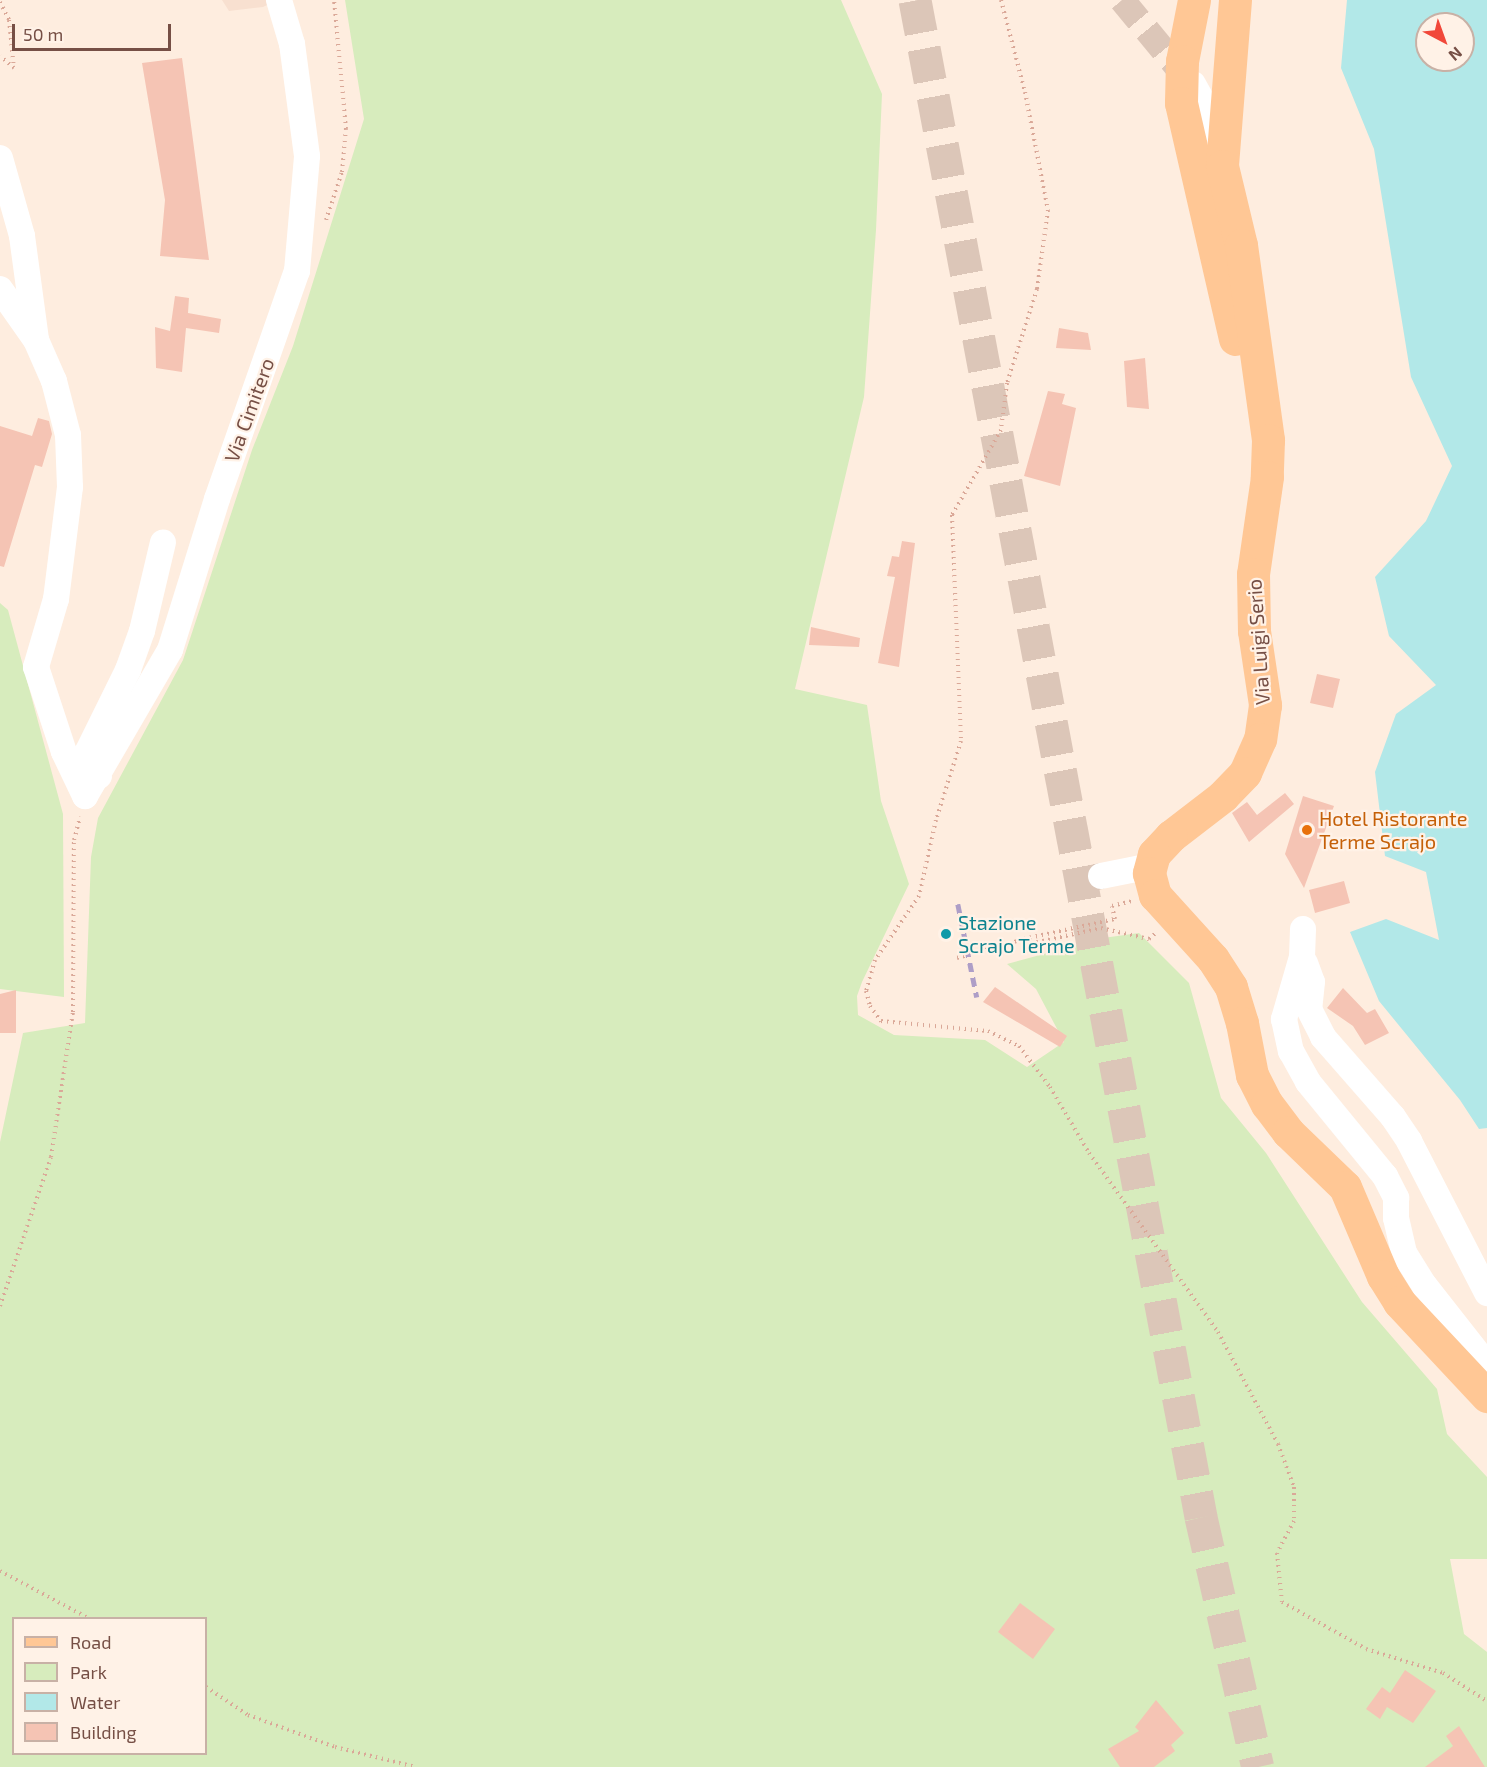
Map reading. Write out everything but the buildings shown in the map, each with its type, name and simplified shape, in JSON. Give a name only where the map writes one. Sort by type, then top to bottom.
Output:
[{"type":"main road","points":[[1194,0],[1182,61],[1182,103],[1238,352],[1261,522]]},
{"type":"main road","name":"Via Luigi Serio","points":[[1151,866],[1154,854],[1171,836],[1223,796],[1245,773],[1260,739],[1264,705],[1254,631],[1253,574],[1261,522],[1268,440],[1241,245],[1222,166],[1234,0]]},
{"type":"main road","points":[[1151,866],[1155,895],[1213,959],[1230,987],[1242,1023],[1252,1075],[1267,1104],[1288,1132],[1345,1187],[1383,1276],[1399,1302],[1487,1396]]},
{"type":"street","name":"Via Cimitero","points":[[92,786],[170,650],[217,499],[297,271],[307,156],[292,44],[279,0]]},
{"type":"street","points":[[1192,84],[1214,132],[1222,166]]},
{"type":"street","points":[[0,158],[22,236],[36,340]]},
{"type":"street","points":[[0,289],[36,340],[54,381],[68,435],[70,487],[56,599],[36,666],[64,752],[92,786]]},
{"type":"street","points":[[92,786],[87,753],[131,660],[163,542]]},
{"type":"street","points":[[1101,876],[1151,866]]},
{"type":"street","points":[[1303,929],[1302,957],[1284,1019],[1291,1051],[1308,1082],[1385,1176],[1396,1198],[1396,1218],[1404,1253],[1425,1286],[1487,1365]]},
{"type":"street","points":[[1302,957],[1312,982],[1309,1009],[1323,1037],[1393,1117],[1409,1142],[1487,1293]]},
{"type":"path","points":[[1001,0],[1025,92],[1048,210],[1036,289],[1007,383],[1001,430],[952,515],[961,741],[936,820],[919,896],[875,960],[866,990],[870,1006],[881,1021],[890,1023],[988,1031],[1019,1046],[1050,1087],[1089,1153],[1218,1332],[1278,1444],[1294,1487],[1293,1521],[1277,1553],[1282,1602],[1366,1649],[1443,1673],[1487,1701]]},
{"type":"path","points":[[0,2],[9,20],[15,68],[0,56]]},
{"type":"path","points":[[0,1306],[51,1157],[73,1012],[74,840],[92,786]]},
{"type":"path","points":[[957,958],[1024,939],[1109,920]]},
{"type":"path","points":[[1024,939],[1025,945],[1101,928],[1149,939],[1162,929]]},
{"type":"path","points":[[0,1571],[86,1617]]},
{"type":"path","points":[[207,1688],[248,1715],[335,1747],[416,1767]]},
{"type":"shaded area","points":[[222,0],[273,0],[273,2],[263,7],[229,11]]},
{"type":"green space","points":[[345,0],[841,0],[882,94],[876,230],[864,397],[795,689],[867,705],[881,801],[909,884],[862,982],[857,996],[858,1015],[894,1035],[985,1040],[1027,1067],[1064,1042],[1036,989],[1007,964],[1103,938],[1139,933],[1189,983],[1221,1098],[1266,1153],[1362,1302],[1437,1389],[1447,1434],[1487,1477],[1487,1559],[1450,1559],[1464,1634],[1487,1652],[1487,1767],[0,1767],[0,1142],[23,1033],[85,1023],[91,857],[98,818],[183,660],[252,450],[293,346],[364,119]]},
{"type":"green space","points":[[0,603],[8,610],[63,814],[64,997],[0,989]]},
{"type":"water","points":[[1347,0],[1487,0],[1487,1128],[1479,1129],[1460,1100],[1379,1001],[1350,932],[1386,919],[1439,940],[1426,872],[1385,856],[1375,772],[1396,714],[1436,685],[1389,636],[1375,577],[1426,521],[1452,466],[1411,377],[1374,149],[1341,68]]},
{"type":"tunnel","points":[[915,0],[1201,1517],[1258,1767]]},
{"type":"tunnel","points":[[1122,0],[1188,80]]},
{"type":"tunnel","points":[[1079,881],[1101,876]]},
{"type":"railway","points":[[958,904],[977,997]]},
{"type":"place","name":"Hotel Ristorante Terme Scrajo","points":[[1307,830]]},
{"type":"place","name":"Stazione Scrajo Terme","points":[[946,934]]}]
